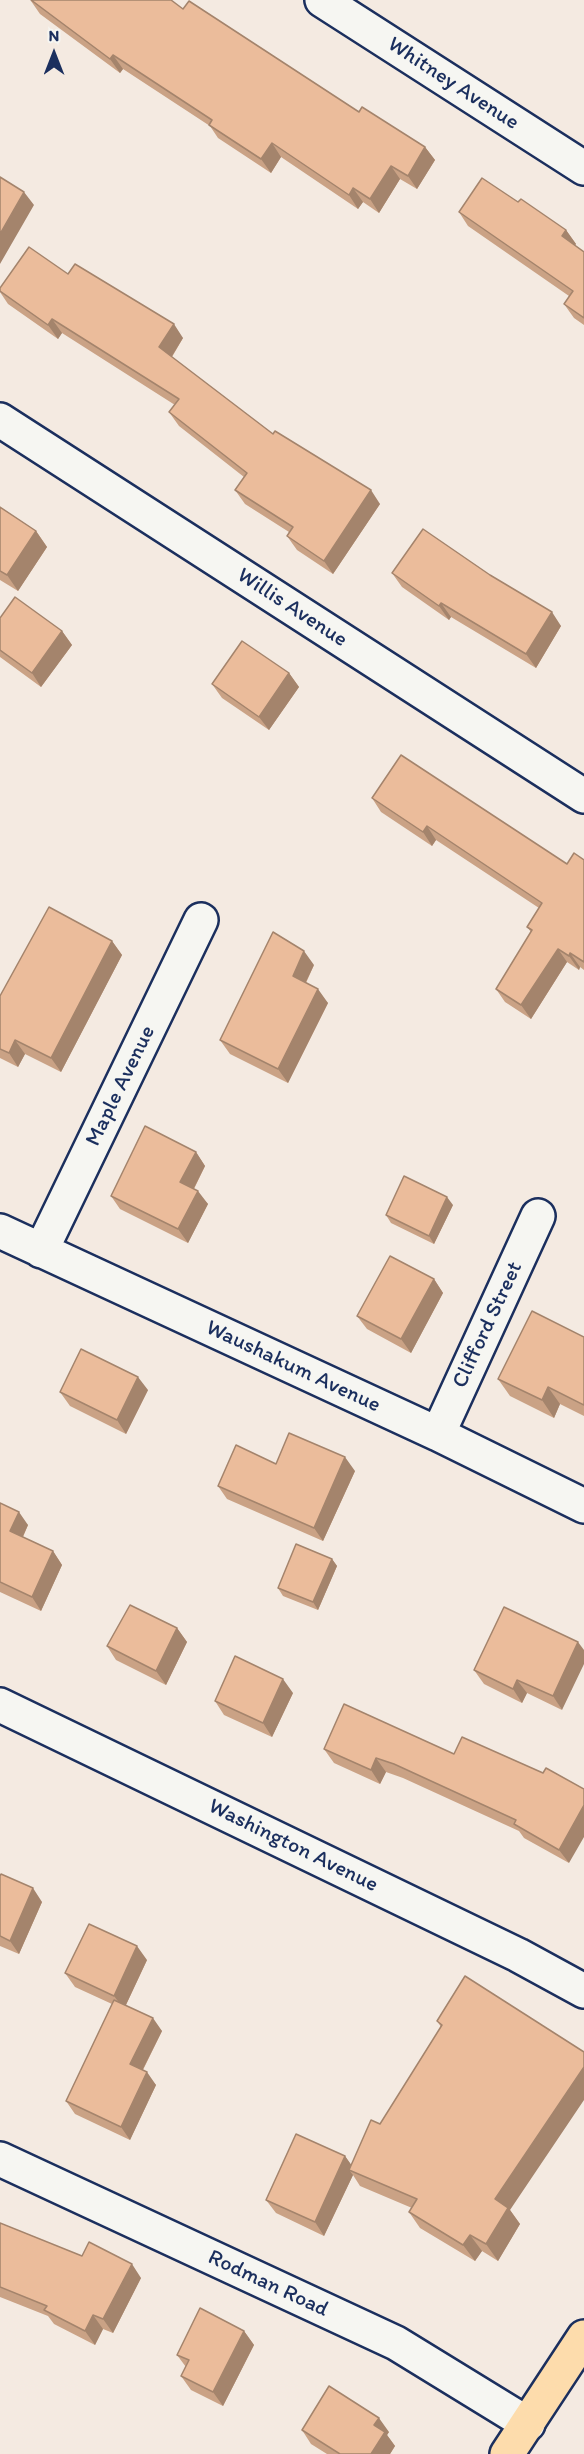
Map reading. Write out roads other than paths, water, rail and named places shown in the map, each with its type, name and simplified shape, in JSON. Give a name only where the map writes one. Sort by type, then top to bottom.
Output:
[{"type":"main road","points":[[507,2454],[584,2337]]},
{"type":"street","name":"Whitney Avenue","points":[[322,0],[584,168]]},
{"type":"street","name":"Willis Avenue","points":[[0,420],[584,796]]},
{"type":"street","name":"Maple Avenue","points":[[41,1251],[201,920]]},
{"type":"street","name":"Clifford Street","points":[[438,1434],[538,1216]]},
{"type":"street","name":"Waushakum Avenue","points":[[0,1232],[438,1434],[584,1506]]},
{"type":"street","name":"Washington Avenue","points":[[0,1705],[518,1955],[584,1991]]},
{"type":"street","name":"Rodman Road","points":[[0,2159],[396,2343],[528,2424]]}]
